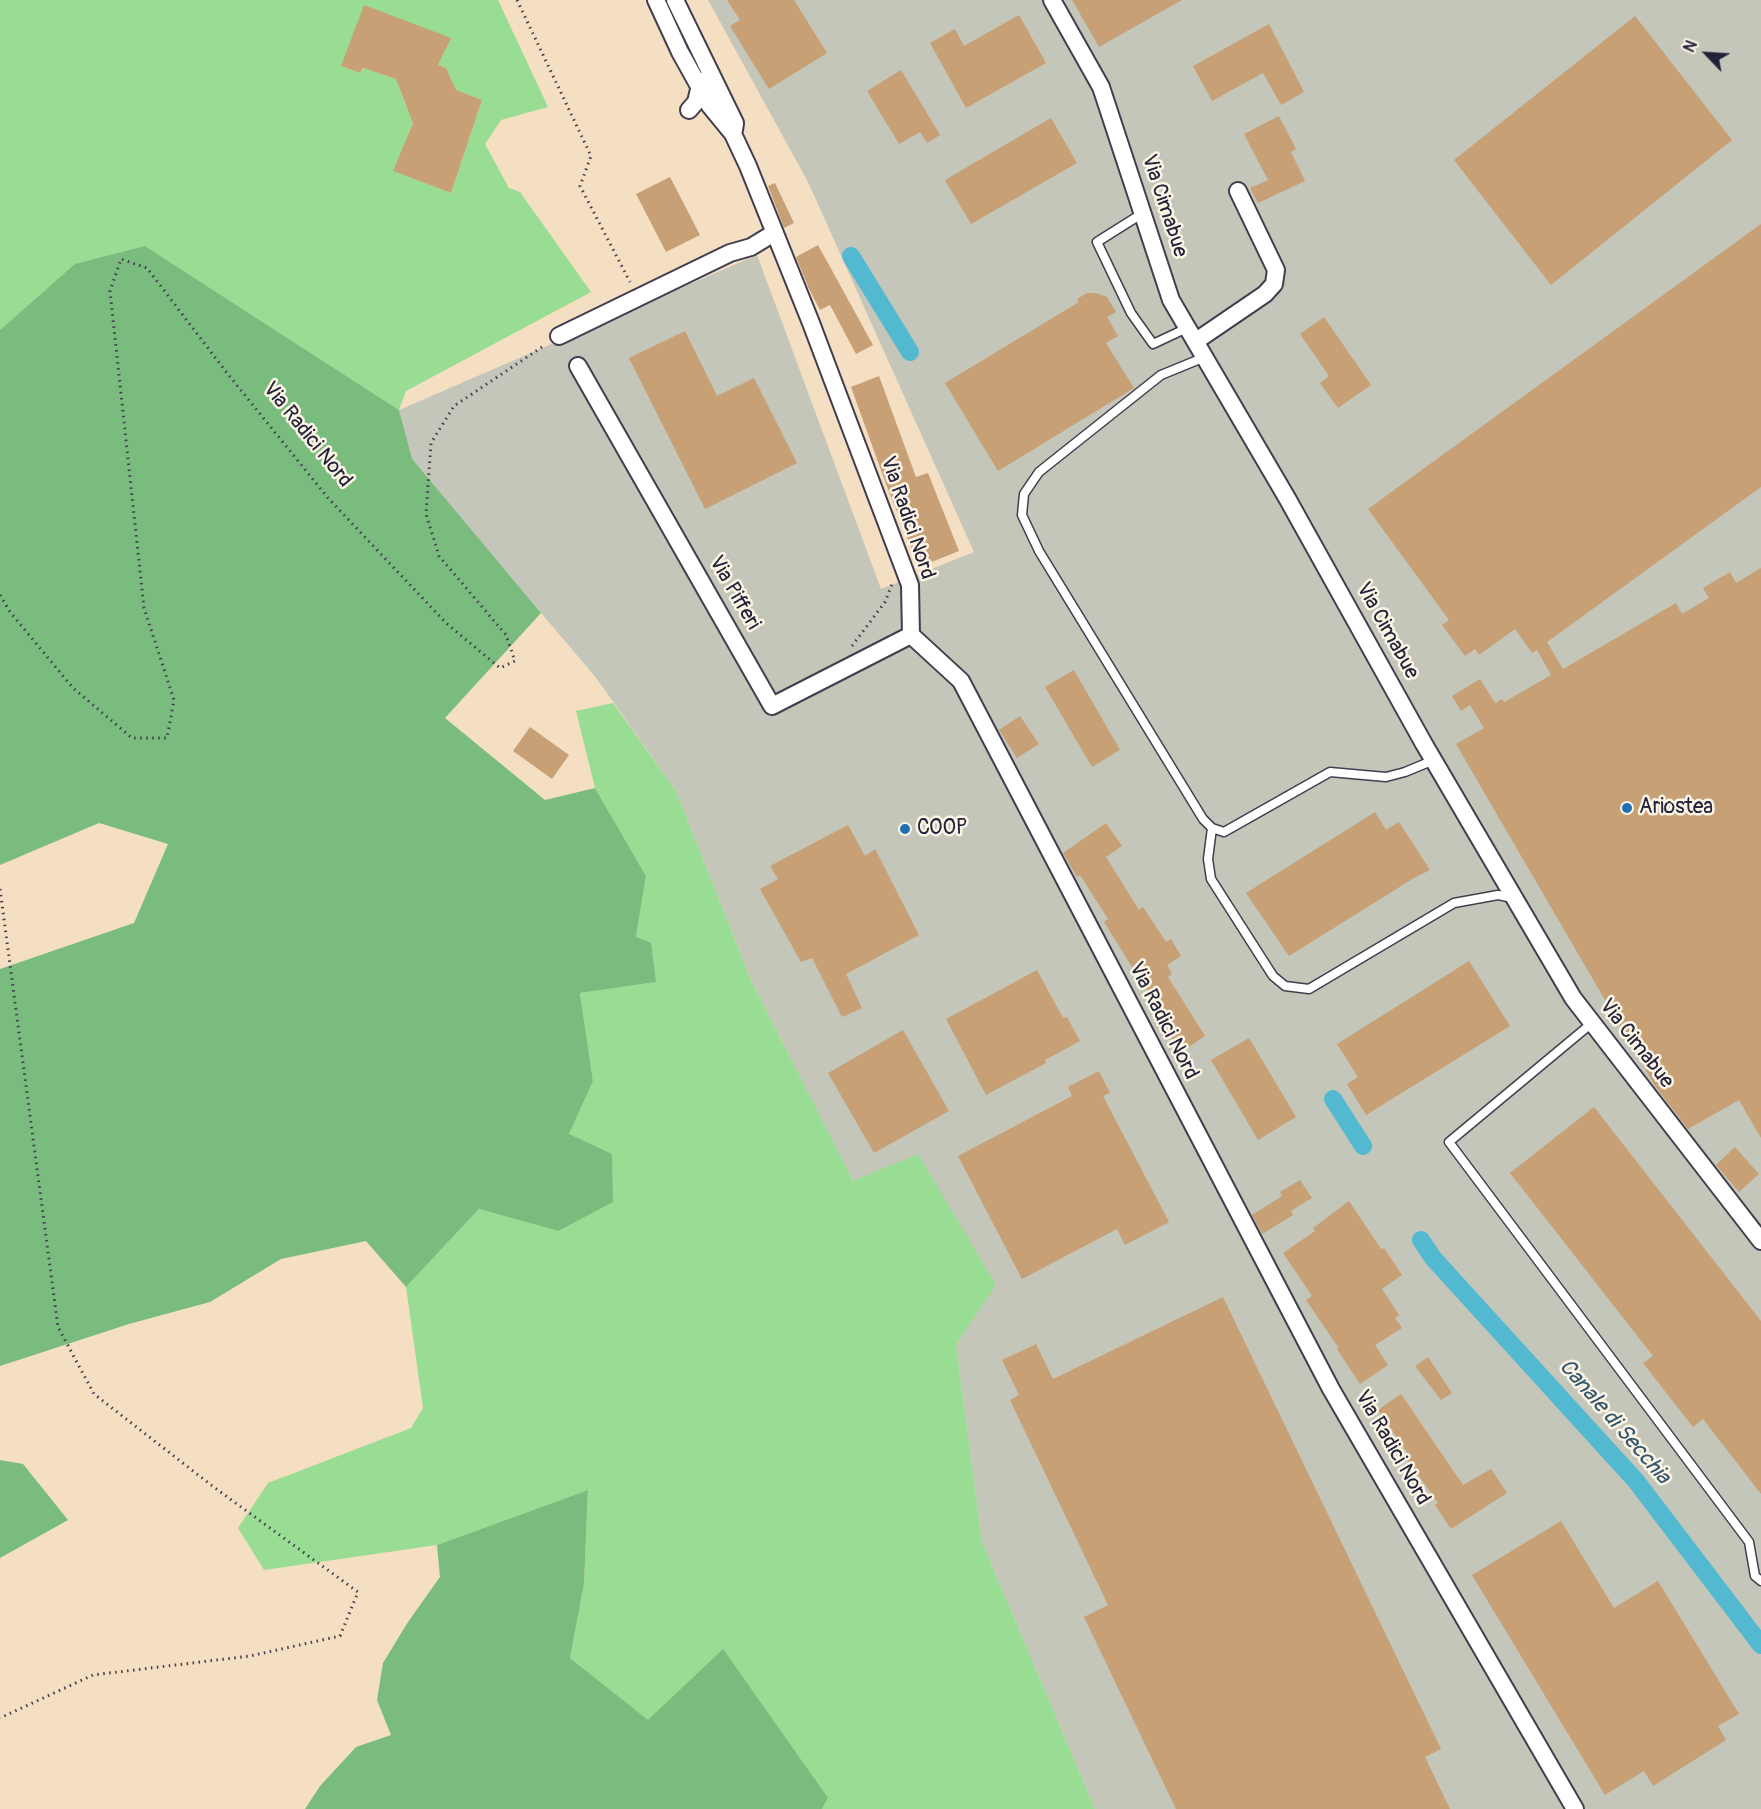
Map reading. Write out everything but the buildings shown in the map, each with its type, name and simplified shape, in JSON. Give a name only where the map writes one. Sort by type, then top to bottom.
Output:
[{"type":"street","name":"Via Radici Nord","points":[[656,0],[680,52],[718,115],[733,134],[748,166],[811,323],[910,585],[911,635],[961,681],[1331,1389],[1575,1809]]},
{"type":"street","name":"Via Radici Nord","points":[[675,0],[735,123],[733,134]]},
{"type":"street","name":"Via Cimabue","points":[[1052,0],[1101,87],[1171,300],[1573,998],[1761,1241]]},
{"type":"street","points":[[703,59],[696,102],[689,110],[699,108],[718,115]]},
{"type":"street","points":[[1192,334],[1265,294],[1274,284],[1276,270],[1238,190]]},
{"type":"street","points":[[559,336],[730,254],[751,247],[774,233]]},
{"type":"street","name":"Via Pifferi","points":[[578,366],[772,706],[911,635]]},
{"type":"lane","points":[[1143,213],[1097,242],[1131,313],[1153,344],[1192,334]]},
{"type":"lane","points":[[1205,357],[1161,375],[1048,463],[1031,481],[1024,494],[1022,515],[1039,551],[1203,819],[1212,828],[1224,832],[1330,772],[1386,777],[1406,772],[1434,760]]},
{"type":"lane","points":[[1212,828],[1208,859],[1211,879],[1273,976],[1285,986],[1308,989],[1454,903],[1498,895],[1514,898]]},
{"type":"lane","points":[[1592,1023],[1449,1142],[1749,1542],[1755,1576],[1761,1581]]},
{"type":"path","points":[[517,0],[591,156],[580,186],[638,298]]},
{"type":"path","name":"Via Radici Nord","points":[[0,595],[10,612],[73,688],[132,738],[167,738],[174,700],[144,608],[110,291],[121,259],[147,268],[227,373],[328,498],[446,623],[500,668],[515,661],[506,635],[439,556],[426,514],[431,443],[454,406],[559,336]]},
{"type":"path","points":[[858,661],[852,645],[885,602],[894,578]]},
{"type":"path","points":[[0,889],[58,1327],[94,1394],[215,1488],[358,1592],[340,1636],[250,1656],[93,1675],[0,1718]]},
{"type":"shaded area","points":[[708,0],[1761,0],[1761,1809],[1095,1809],[982,1542],[956,1345],[996,1284],[853,1181],[750,978],[676,791],[597,679],[411,459],[399,410],[757,255],[881,589],[974,552],[808,182]]},
{"type":"green space","points":[[0,0],[498,0],[548,107],[501,120],[485,144],[509,188],[520,192],[591,292],[406,391],[399,410],[145,246],[75,265],[0,330]],"holes":[[[450,38],[438,65],[446,68],[451,89],[482,100],[451,193],[394,171],[417,112],[407,108],[399,87],[406,82],[363,68],[360,73],[341,66]]]},
{"type":"green space","points":[[145,246],[399,410],[412,459],[541,613],[445,718],[545,800],[595,788],[646,876],[636,937],[651,943],[656,982],[580,993],[593,1081],[569,1134],[612,1154],[613,1202],[558,1231],[479,1209],[406,1287],[366,1241],[281,1259],[210,1302],[129,1324],[0,1366],[0,969],[134,923],[168,844],[99,823],[0,865],[0,330],[75,264]]},
{"type":"green space","points":[[613,703],[676,791],[750,978],[853,1181],[918,1154],[996,1285],[956,1345],[982,1542],[1095,1809],[822,1809],[828,1798],[648,1721],[570,1658],[584,1584],[588,1490],[437,1545],[264,1570],[238,1528],[268,1483],[411,1428],[423,1408],[406,1287],[479,1209],[558,1231],[569,1134],[593,1081],[580,993],[656,982],[636,937],[646,876],[595,788],[576,711]]},
{"type":"green space","points":[[0,1460],[23,1464],[68,1520],[0,1558]]},
{"type":"green space","points":[[588,1490],[584,1584],[570,1658],[648,1720],[723,1649],[828,1798],[822,1809],[305,1809],[320,1786],[356,1747],[391,1735],[377,1700],[383,1663],[408,1622],[440,1577],[437,1545]]},
{"type":"waterway","name":"Canale di Secchia","points":[[851,256],[910,352]]},
{"type":"waterway","name":"Canale di Secchia","points":[[1333,1099],[1363,1146]]},
{"type":"waterway","name":"Canale di Secchia","points":[[1421,1240],[1433,1258],[1636,1481],[1761,1645]]},
{"type":"place","name":"Ariostea","points":[[1627,808]]},
{"type":"place","name":"COOP","points":[[905,829]]}]
